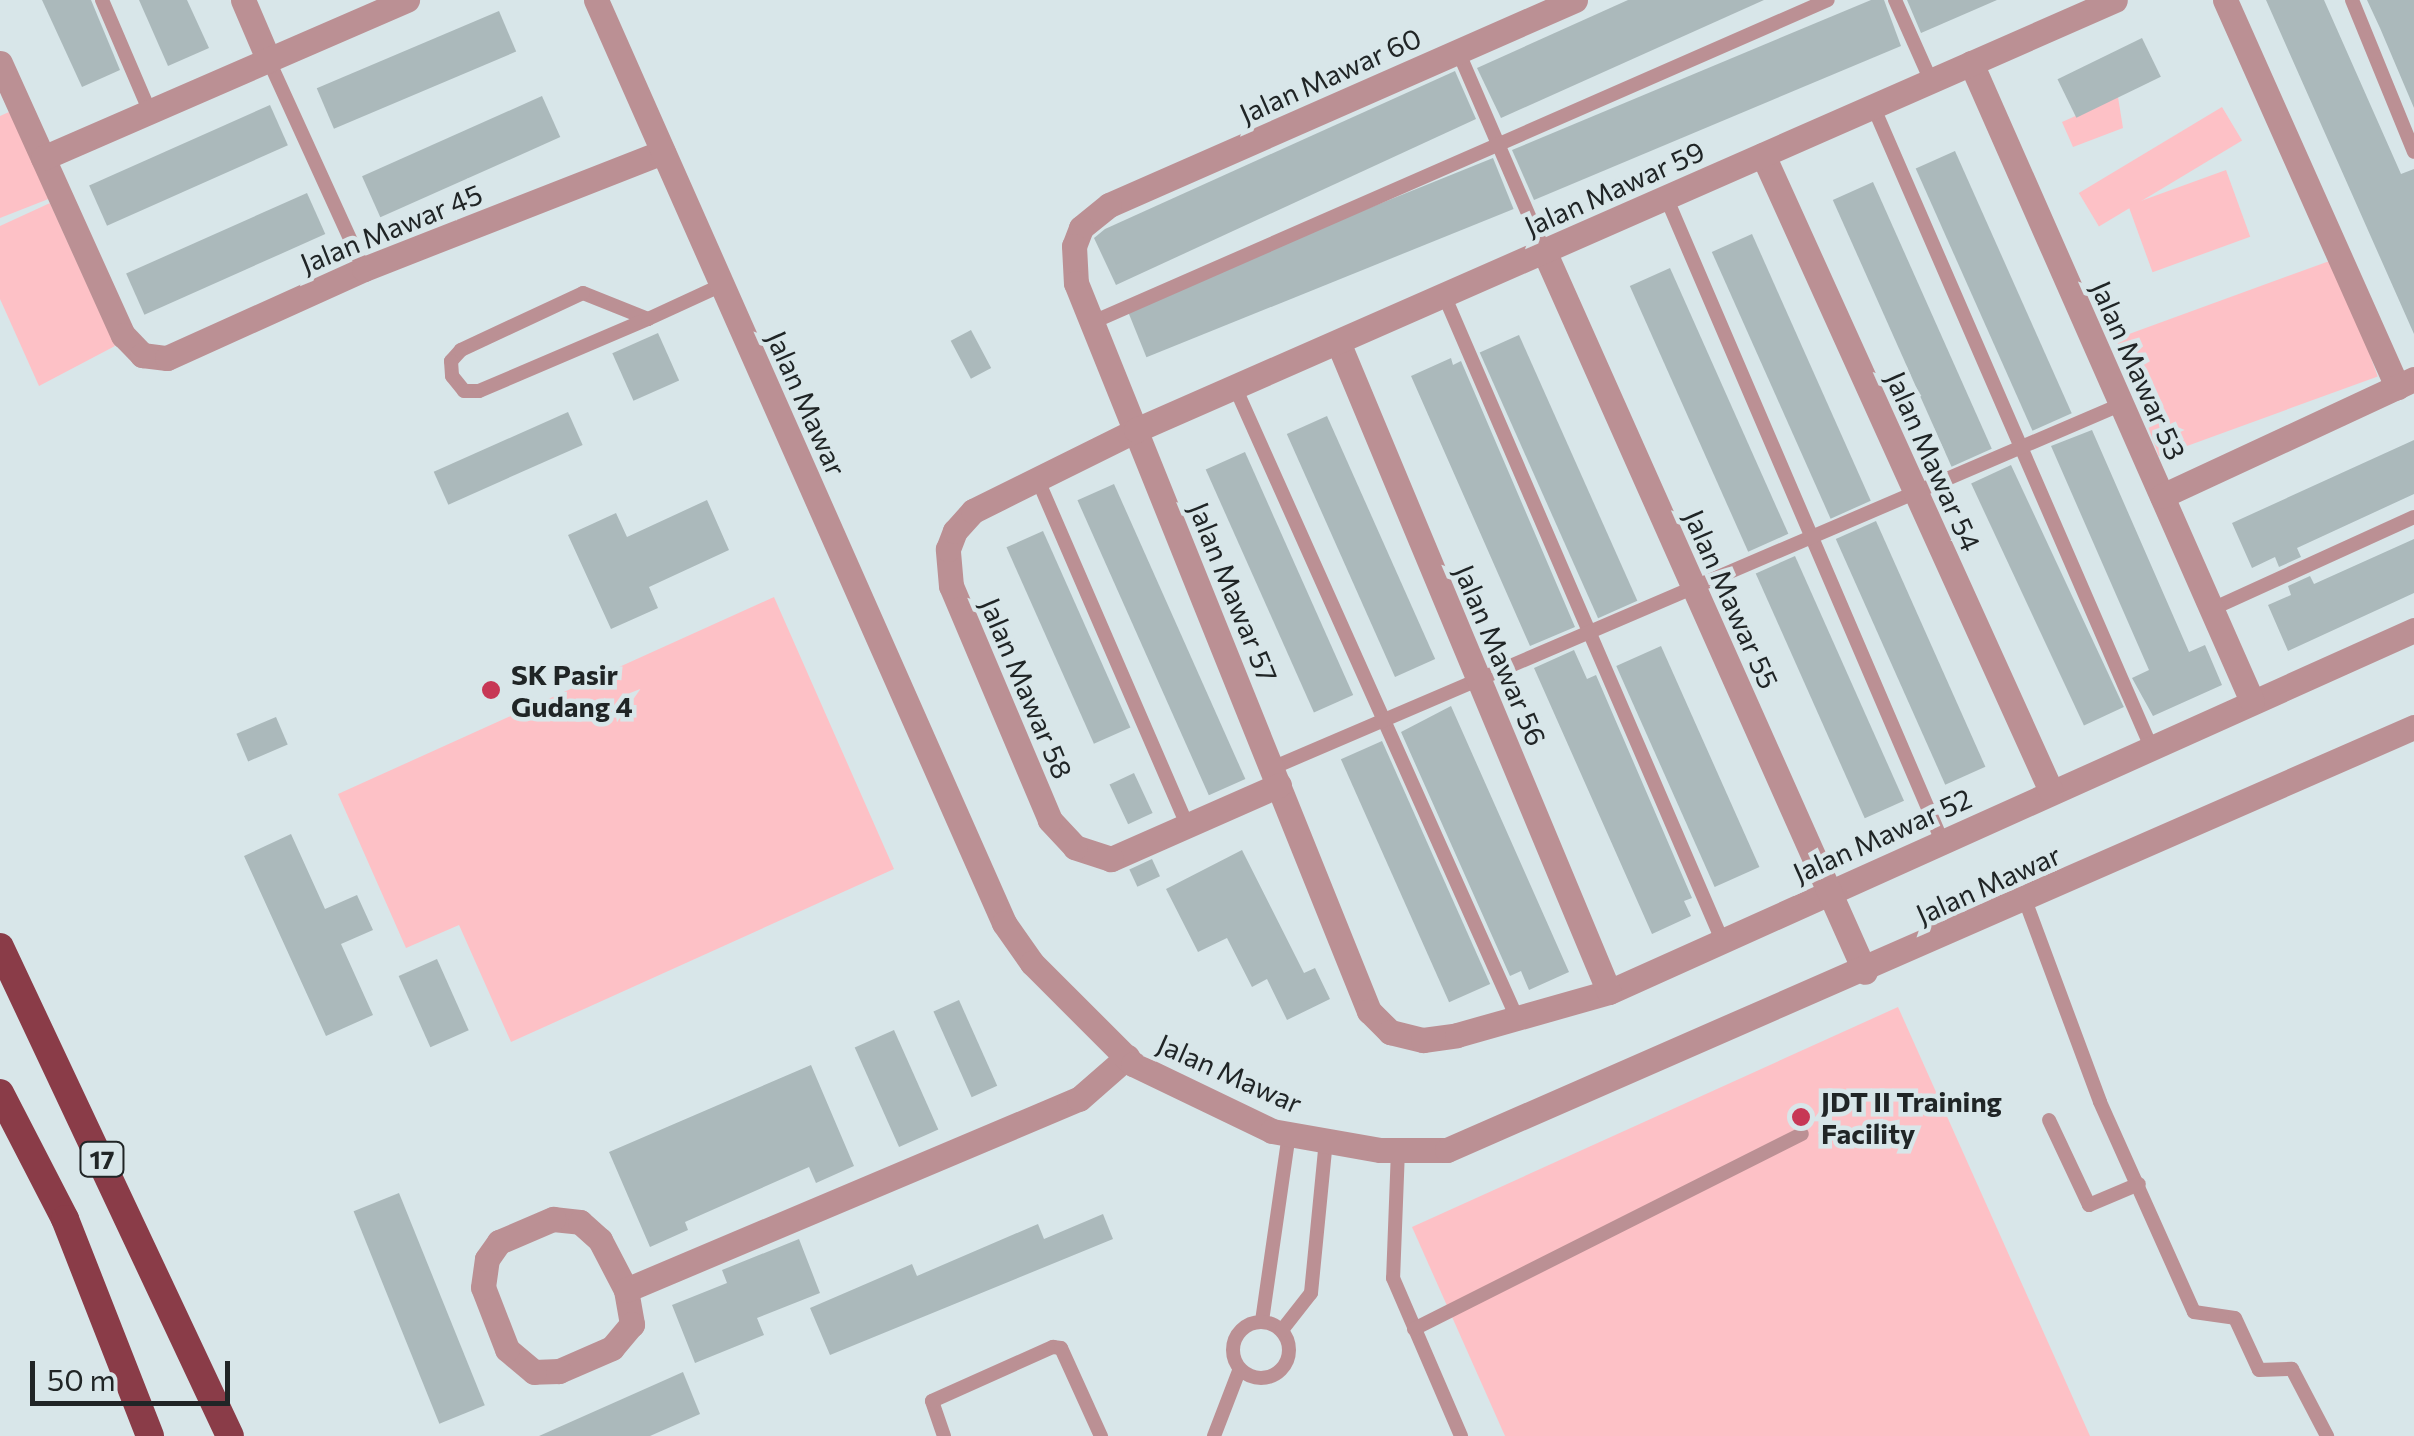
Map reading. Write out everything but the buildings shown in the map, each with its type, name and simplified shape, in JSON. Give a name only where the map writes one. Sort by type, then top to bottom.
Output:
[{"type":"highway","name":"17","points":[[0,947],[230,1436]]},
{"type":"highway","name":"17","points":[[0,1093],[64,1219],[150,1436]]},
{"type":"street","points":[[242,0],[269,62]]},
{"type":"street","points":[[0,64],[7,98],[43,158],[269,62],[371,7],[407,0]]},
{"type":"street","name":"Jalan Mawar","points":[[596,0],[1004,923],[1032,963],[1127,1057],[1207,1102],[1289,1134],[1326,1142],[1398,1150],[1447,1150],[1865,972],[2414,727]]},
{"type":"street","name":"Jalan Mawar 60","points":[[1109,205],[1575,0]]},
{"type":"street","name":"Jalan Mawar 59","points":[[1136,430],[2115,0]]},
{"type":"street","points":[[2162,496],[2406,383],[2225,0]]},
{"type":"street","name":"Jalan Mawar 53","points":[[1972,63],[2252,701]]},
{"type":"street","name":"Jalan Mawar 45","points":[[43,158],[123,335],[142,355],[167,358],[364,269],[663,152]]},
{"type":"street","name":"Jalan Mawar 54","points":[[1762,155],[2051,792]]},
{"type":"street","name":"Jalan Mawar 57","points":[[1109,205],[1081,228],[1074,246],[1076,283],[1369,1011]]},
{"type":"street","name":"Jalan Mawar 55","points":[[1544,251],[1865,972]]},
{"type":"street","name":"Jalan Mawar 56","points":[[1338,342],[1609,992]]},
{"type":"street","name":"Jalan Mawar 58","points":[[1136,430],[973,511],[956,531],[947,568],[1050,820],[1075,848],[1111,859],[1187,825],[1276,776]]},
{"type":"street","name":"Jalan Mawar 52","points":[[1369,1011],[1390,1032],[1423,1040],[1609,992],[2414,630]]},
{"type":"street","points":[[626,1290],[1079,1099],[1127,1057]]},
{"type":"street","points":[[552,1218],[580,1222],[600,1240],[626,1290],[632,1324],[612,1348],[559,1370],[534,1372],[507,1349],[483,1288],[487,1259],[499,1242],[552,1218]]},
{"type":"lane","points":[[102,0],[150,112]]},
{"type":"lane","points":[[1093,322],[1828,0]]},
{"type":"lane","points":[[1895,0],[1931,81]]},
{"type":"lane","points":[[2352,0],[2414,152]]},
{"type":"lane","points":[[1458,51],[1544,251]]},
{"type":"lane","points":[[269,62],[364,269]]},
{"type":"lane","points":[[1873,106],[2151,746]]},
{"type":"lane","points":[[1666,198],[1942,841]]},
{"type":"lane","points":[[648,319],[583,293],[461,350],[451,362],[452,376],[464,392],[480,391],[648,319],[722,285]]},
{"type":"lane","points":[[1444,295],[1722,940]]},
{"type":"lane","points":[[1235,386],[1389,719],[1517,1018]]},
{"type":"lane","points":[[1276,776],[1389,719],[2122,404]]},
{"type":"lane","points":[[1037,478],[1187,825]]},
{"type":"lane","points":[[2212,609],[2414,516]]},
{"type":"lane","points":[[2025,900],[2100,1102],[2194,1312],[2235,1318],[2259,1370],[2292,1369],[2326,1436]]},
{"type":"lane","points":[[2049,1120],[2088,1205],[2139,1184]]},
{"type":"lane","points":[[1262,1321],[1289,1134]]},
{"type":"lane","points":[[1414,1329],[1802,1134]]},
{"type":"lane","points":[[1282,1330],[1311,1293],[1326,1142]]},
{"type":"lane","points":[[1398,1150],[1390,1258],[1414,1329],[1461,1436]]},
{"type":"lane","points":[[1214,1436],[1239,1371],[1231,1350],[1241,1329],[1262,1321],[1282,1330],[1290,1351],[1281,1372],[1260,1380],[1239,1371]]},
{"type":"lane","points":[[944,1436],[932,1402],[1053,1348],[1061,1348],[1101,1436]]},
{"type":"shaded area","points":[[2118,97],[2123,128],[2073,147],[2062,122]]},
{"type":"shaded area","points":[[2222,107],[2242,140],[2099,226],[2079,193]]},
{"type":"shaded area","points":[[9,112],[51,198],[0,218],[0,116]]},
{"type":"shaded area","points":[[2226,170],[2250,237],[2153,272],[2128,206]]},
{"type":"shaded area","points":[[50,203],[115,346],[39,386],[0,299],[0,226]]},
{"type":"shaded area","points":[[2335,259],[2378,376],[2159,456],[2116,339]]},
{"type":"shaded area","points":[[774,597],[894,869],[511,1042],[459,925],[406,948],[338,794]]},
{"type":"shaded area","name":"JDT II Training Facility","points":[[1898,1007],[2090,1436],[1505,1436],[1412,1227]]},
{"type":"place","name":"SK Pasir Gudang 4","points":[[491,690]]},
{"type":"place","name":"JDT II Training Facility","points":[[1801,1117]]}]
